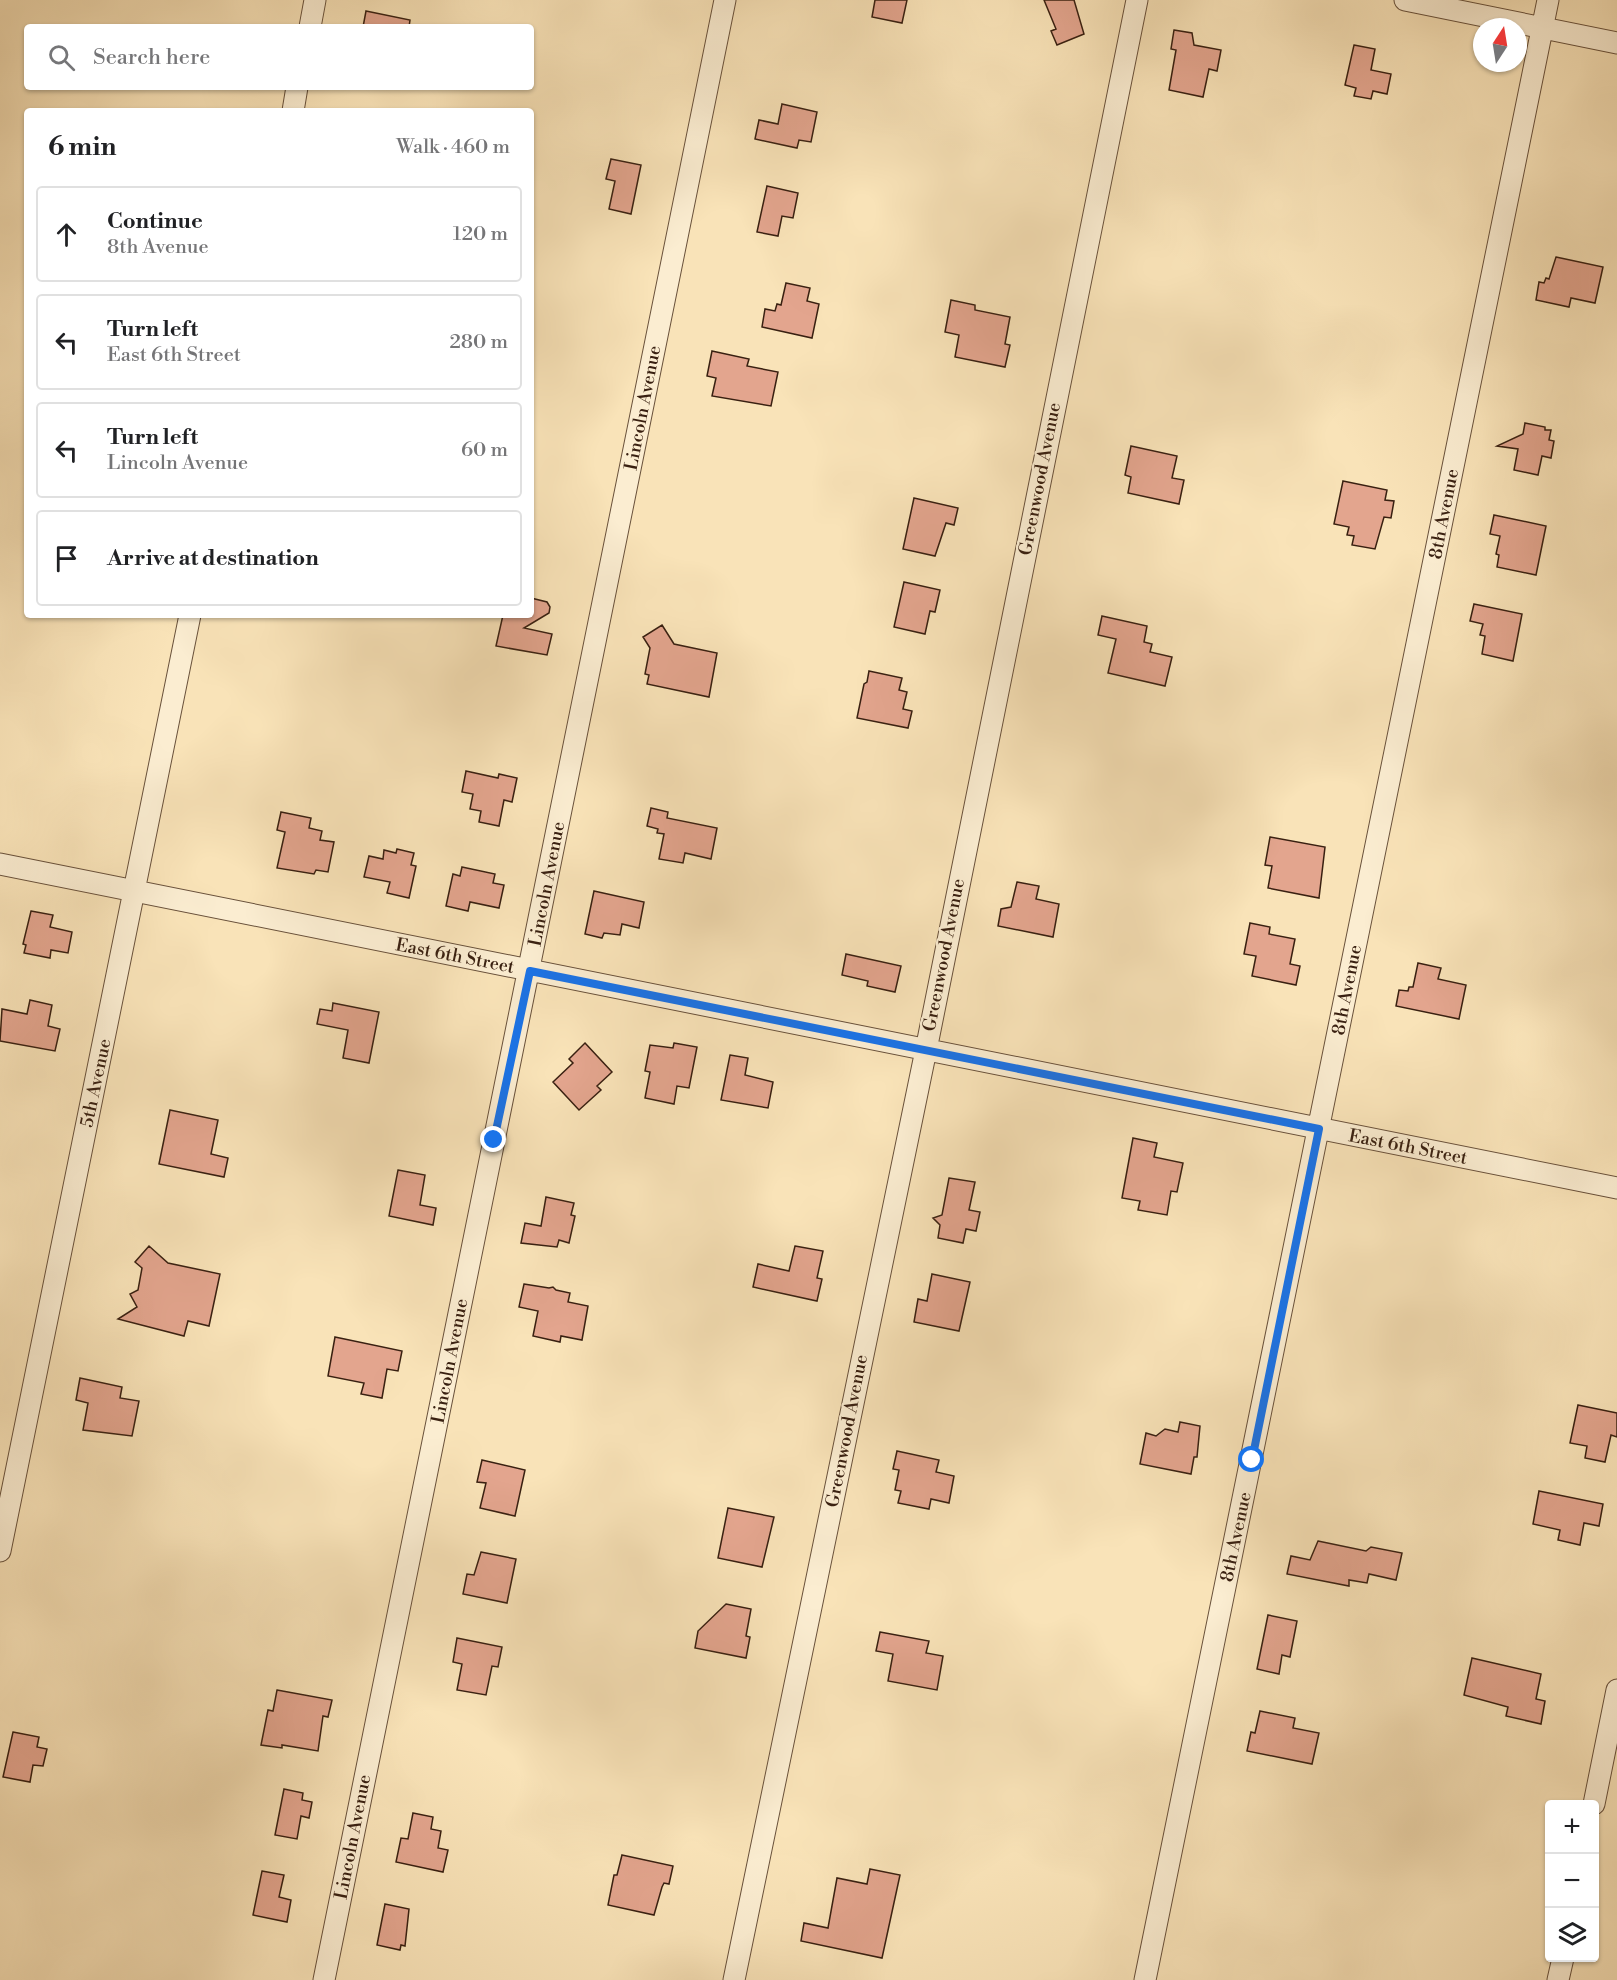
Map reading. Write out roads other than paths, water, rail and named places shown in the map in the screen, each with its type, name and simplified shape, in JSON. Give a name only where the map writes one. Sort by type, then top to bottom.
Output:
[{"type":"street","points":[[311,24],[315,0]]},
{"type":"street","name":"Lincoln Avenue","points":[[324,1980],[725,0]]},
{"type":"street","name":"Greenwood Avenue","points":[[734,1980],[926,1050],[1137,0]]},
{"type":"street","points":[[1405,0],[1617,43]]},
{"type":"street","name":"8th Avenue","points":[[1145,1980],[1548,0]]},
{"type":"street","points":[[293,108],[296,90]]},
{"type":"street","name":"5th Avenue","points":[[0,1551],[189,618]]},
{"type":"street","name":"East 6th Street","points":[[0,864],[1617,1188]]},
{"type":"street","points":[[1595,1800],[1617,1690]]},
{"type":"street","points":[[1558,1980],[1562,1962]]}]
